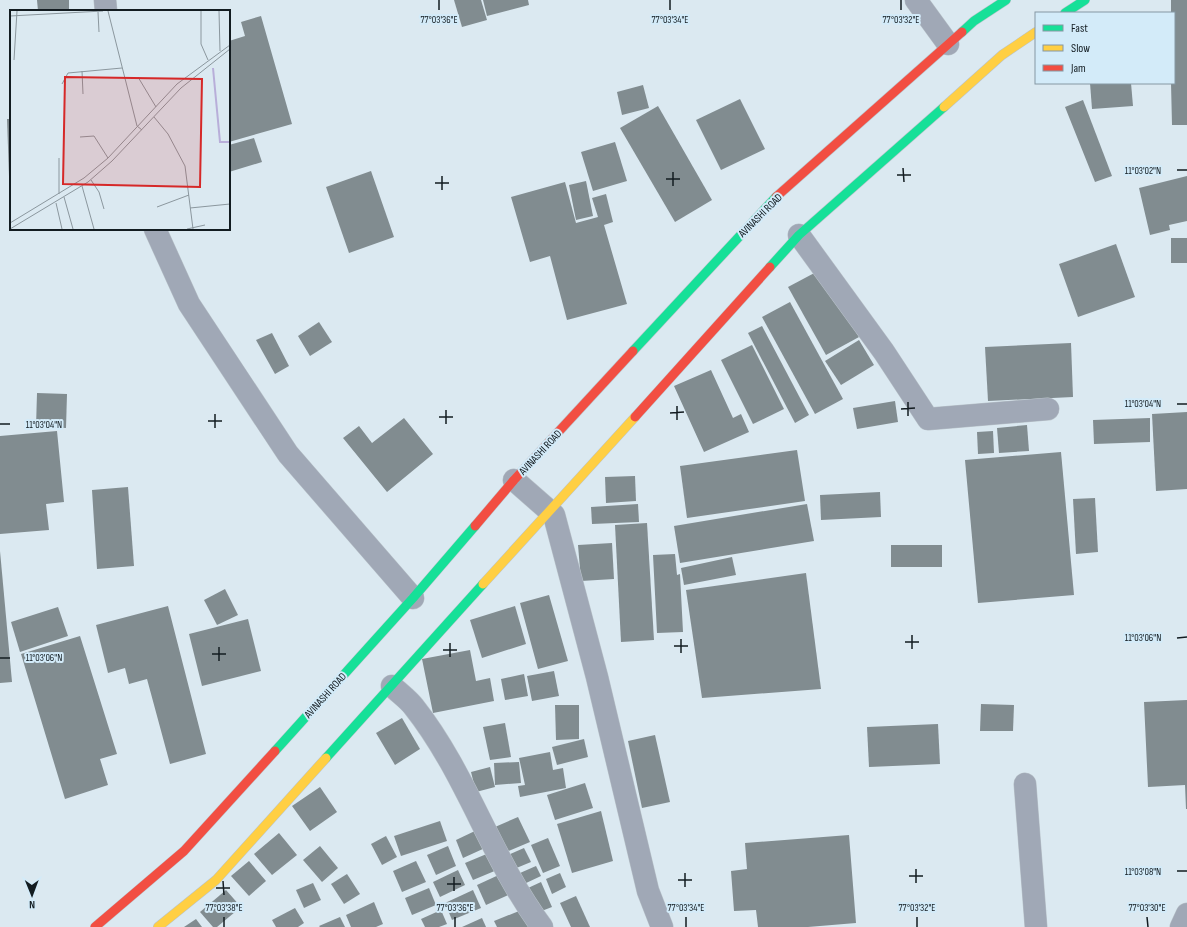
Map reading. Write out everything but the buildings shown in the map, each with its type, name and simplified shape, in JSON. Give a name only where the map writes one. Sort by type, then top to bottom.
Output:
[{"type":"main road","name":"AVINASHI ROAD","points":[[95,927],[184,851],[413,598],[514,480],[766,206],[974,21],[1006,0]]},
{"type":"main road","points":[[1067,12],[1085,0]]},
{"type":"main road","points":[[158,927],[216,880],[799,235],[1002,55],[1035,33]]},
{"type":"street","points":[[105,0],[106,10]]},
{"type":"street","points":[[916,0],[948,44]]},
{"type":"street","points":[[155,230],[188,304],[288,454],[413,598]]},
{"type":"street","points":[[799,235],[884,352],[928,419],[1048,410]]},
{"type":"street","points":[[514,480],[554,515],[597,677],[648,891],[662,927]]},
{"type":"street","points":[[392,686],[413,706],[448,756],[524,903],[542,927]]},
{"type":"street","points":[[1025,784],[1036,927]]},
{"type":"street","points":[[1181,927],[1187,914]]},
{"type":"traffic: fast","points":[[962,32],[974,21],[1006,0]]},
{"type":"traffic: fast","points":[[1067,12],[1085,0]]},
{"type":"traffic: fast","points":[[770,267],[799,235],[944,107]]},
{"type":"traffic: fast","points":[[633,351],[776,197]]},
{"type":"traffic: fast","points":[[275,751],[413,598],[475,526]]},
{"type":"traffic: fast","points":[[326,758],[483,584]]},
{"type":"traffic: slow","points":[[944,107],[1002,55],[1035,33]]},
{"type":"traffic: slow","points":[[483,584],[635,417]]},
{"type":"traffic: slow","points":[[158,927],[216,880],[326,758]]},
{"type":"traffic: jam","points":[[776,197],[962,32]]},
{"type":"traffic: jam","points":[[635,417],[770,267]]},
{"type":"traffic: jam","points":[[475,526],[514,480],[633,351]]},
{"type":"traffic: jam","points":[[95,927],[184,851],[275,751]]}]
